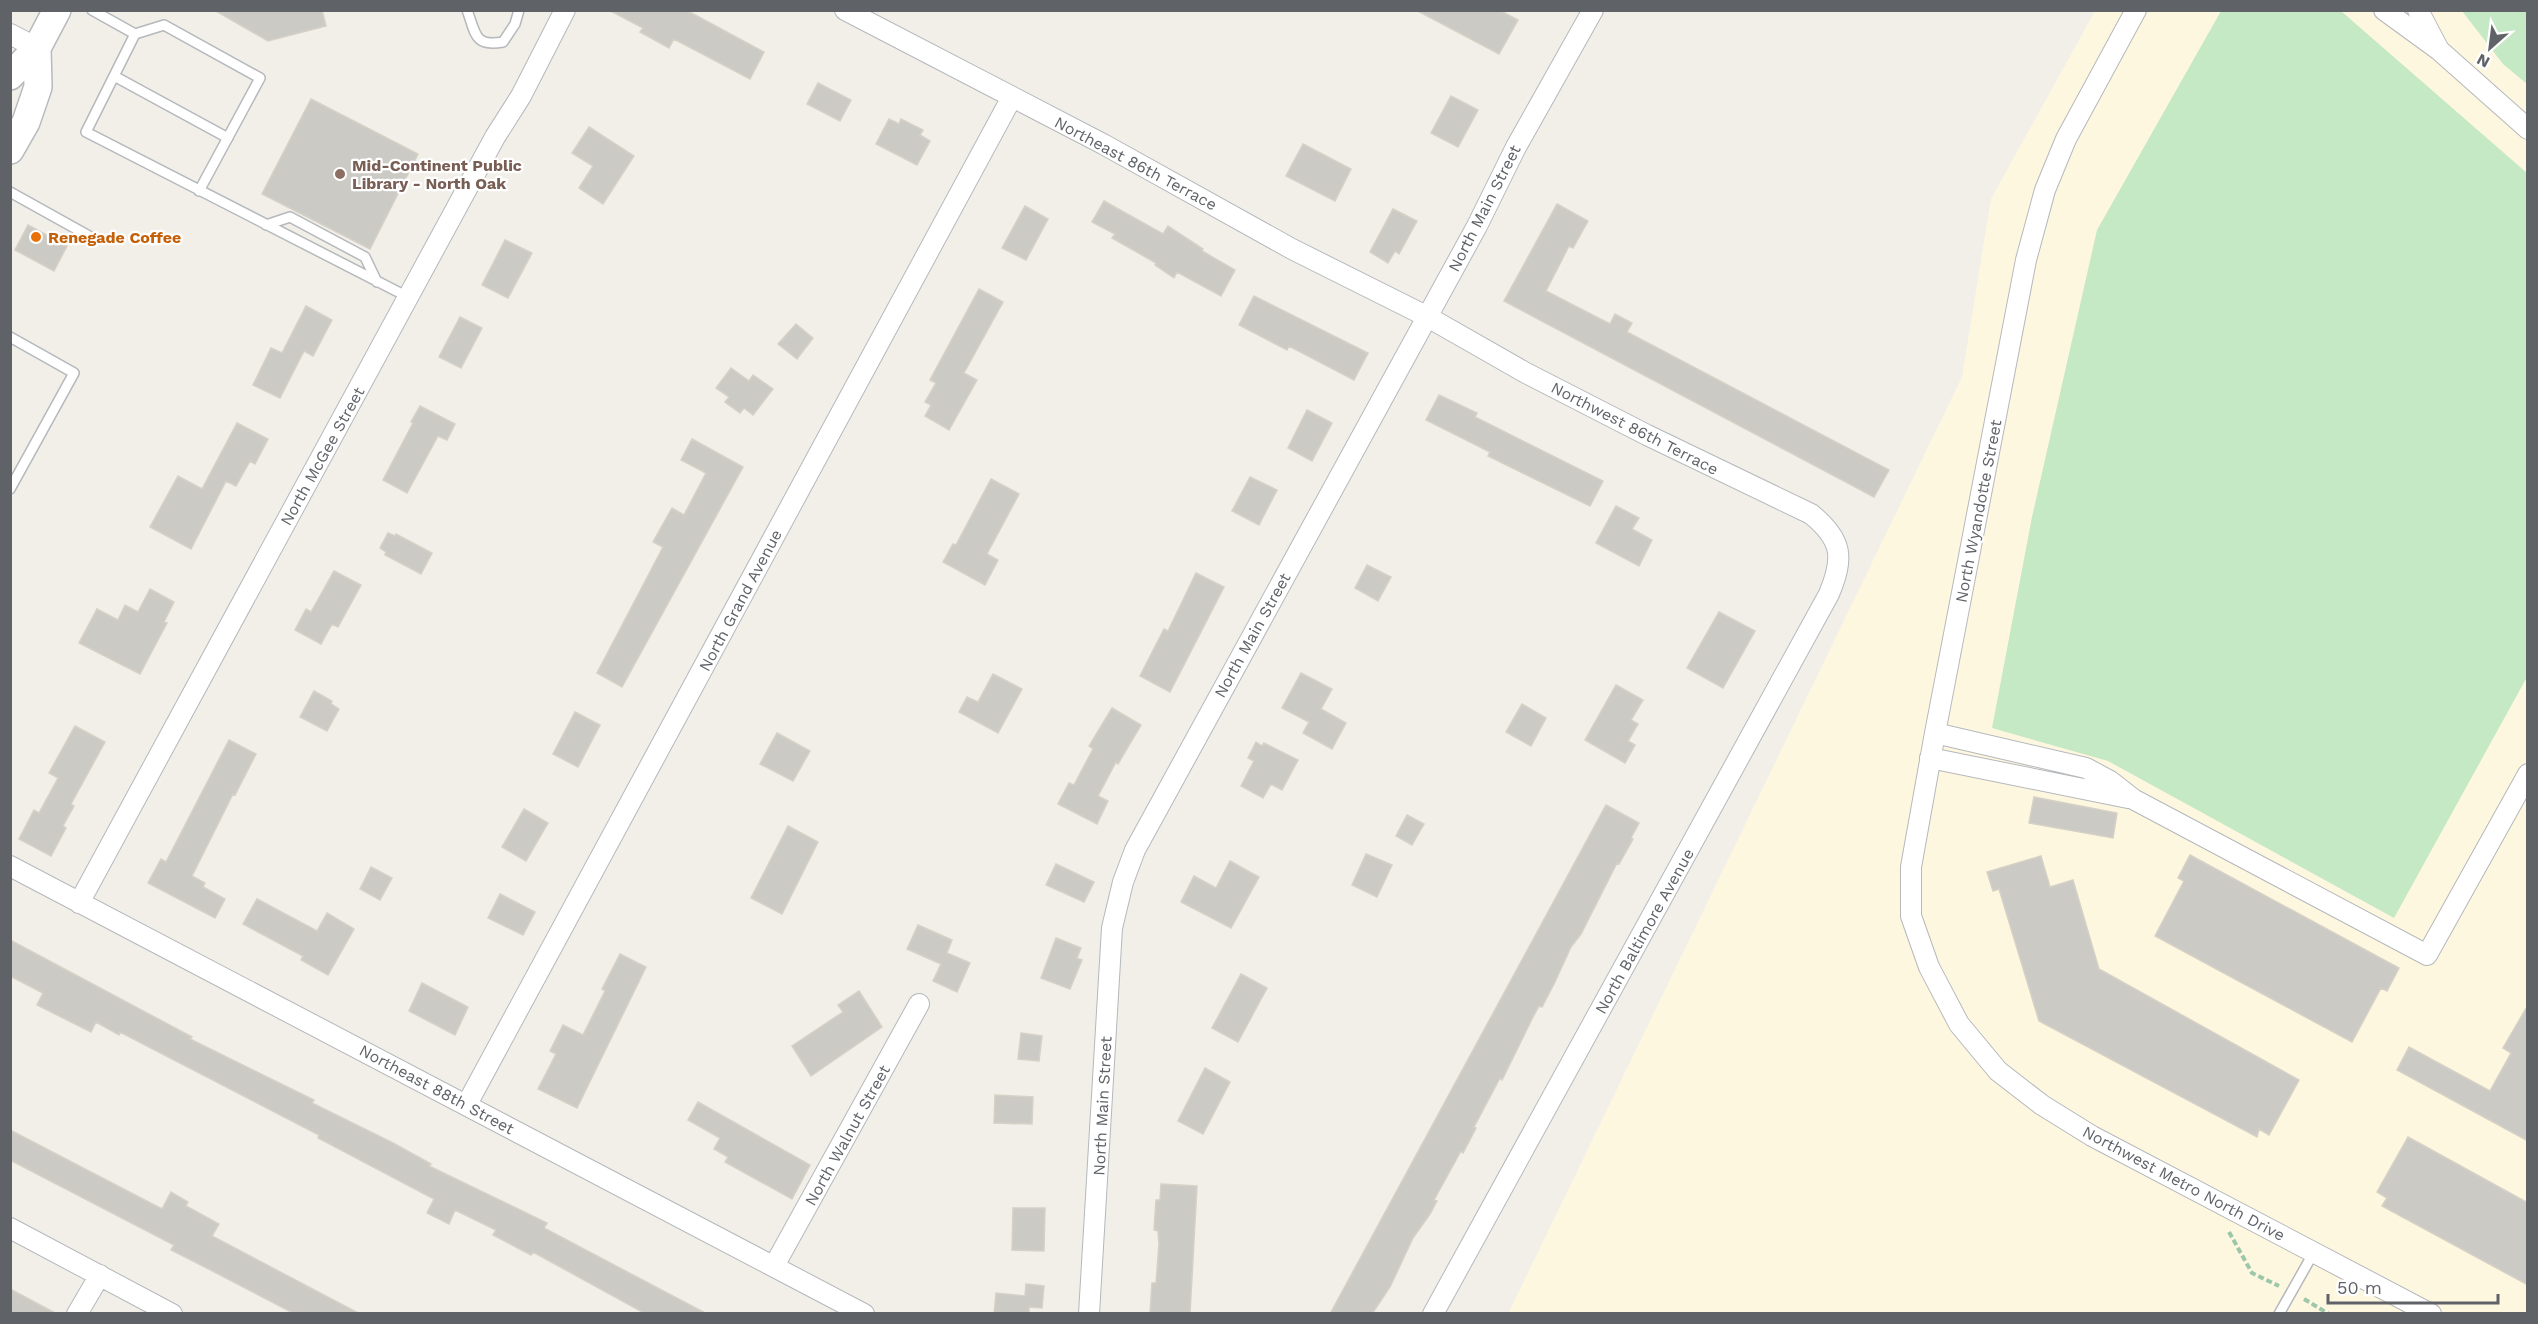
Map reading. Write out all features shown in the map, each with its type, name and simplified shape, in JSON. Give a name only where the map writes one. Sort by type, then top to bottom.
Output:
[{"type":"main road","points":[[10,76],[37,48],[57,10]]},
{"type":"main road","points":[[10,150],[26,122],[38,87],[37,48]]},
{"type":"street","name":"North McGee Street","points":[[78,903],[495,137],[521,96],[565,10]]},
{"type":"street","name":"Northeast 86th Terrace","points":[[845,10],[1103,144],[1292,249],[1426,316]]},
{"type":"street","name":"North Wyandotte Street","points":[[1959,1024],[1929,967],[1911,916],[1911,867],[1930,758],[2026,260],[2045,190],[2066,138],[2136,10]]},
{"type":"street","points":[[2384,10],[2439,50],[2528,129]]},
{"type":"street","points":[[2418,10],[2439,50]]},
{"type":"street","name":"North Main Street","points":[[1089,1314],[1112,928],[1123,882],[1135,850],[1477,226],[1516,147],[1593,11]]},
{"type":"street","points":[[10,34],[37,48]]},
{"type":"street","name":"North Grand Avenue","points":[[467,1104],[1012,97]]},
{"type":"street","name":"Northwest 86th Terrace","points":[[1426,316],[1526,373],[1617,420],[1811,514],[1826,526],[1836,544]]},
{"type":"street","name":"North Baltimore Avenue","points":[[1434,1314],[1829,594],[1840,563],[1836,544]]},
{"type":"street","points":[[1935,733],[2086,768],[2110,781],[2133,799],[2427,956],[2528,774]]},
{"type":"street","points":[[1930,758],[2133,799]]},
{"type":"street","name":"Northeast 88th Street","points":[[10,866],[864,1314]]},
{"type":"street","name":"North Walnut Street","points":[[774,1266],[920,1004]]},
{"type":"street","name":"Northwest Metro North Drive","points":[[1959,1024],[1998,1071],[2042,1105],[2092,1136],[2431,1314]]},
{"type":"street","points":[[10,1228],[172,1314]]},
{"type":"street","points":[[77,1314],[100,1275]]},
{"type":"lane","points":[[92,10],[135,34]]},
{"type":"lane","points":[[467,10],[478,39],[488,45],[503,42],[515,24],[519,10]]},
{"type":"lane","points":[[199,191],[260,78],[164,25],[135,34],[86,132],[199,191],[408,297]]},
{"type":"lane","points":[[114,76],[228,138]]},
{"type":"lane","points":[[10,192],[89,236]]},
{"type":"lane","points":[[266,225],[290,218],[365,257],[377,282]]},
{"type":"lane","points":[[10,337],[74,373],[10,489]]},
{"type":"lane","points":[[2279,1314],[2314,1252]]},
{"type":"shaded area","points":[[2095,11],[2527,11],[2527,1313],[1508,1314],[1962,377],[1991,199]]},
{"type":"green space","points":[[2221,11],[2341,11],[2527,173],[2527,677],[2394,918],[2108,761],[1992,728],[2032,517],[2097,230]]},
{"type":"green space","points":[[2462,11],[2527,11],[2527,84],[2503,64]]},
{"type":"building","points":[[214,10],[322,10],[326,26],[268,41]]},
{"type":"building","points":[[609,10],[686,10],[764,52],[750,79],[674,39],[669,48],[640,32],[643,28]]},
{"type":"building","points":[[1416,10],[1499,10],[1518,20],[1499,54]]},
{"type":"building","points":[[818,83],[851,100],[840,121],[807,104]]},
{"type":"building","points":[[1451,96],[1478,110],[1458,147],[1431,133]]},
{"type":"building","name":"Mid-Continent Public Library - North Oak","points":[[311,99],[418,154],[370,249],[262,194]]},
{"type":"building","points":[[889,119],[899,124],[901,119],[923,130],[920,135],[930,141],[917,165],[876,144]]},
{"type":"building","points":[[589,127],[634,156],[603,204],[579,188],[593,166],[572,153]]},
{"type":"building","points":[[1303,144],[1351,169],[1335,201],[1286,176]]},
{"type":"building","points":[[1104,201],[1163,234],[1168,226],[1203,249],[1202,251],[1235,270],[1221,296],[1177,272],[1174,278],[1155,265],[1156,263],[1112,238],[1115,234],[1092,222]]},
{"type":"building","points":[[1557,204],[1588,221],[1573,248],[1569,246],[1546,291],[1610,324],[1615,314],[1632,323],[1627,332],[1889,470],[1874,497],[1504,301]]},
{"type":"building","points":[[1025,206],[1048,219],[1026,260],[1002,248]]},
{"type":"building","points":[[1393,209],[1417,221],[1399,254],[1395,251],[1388,263],[1370,252]]},
{"type":"building","name":"Renegade Coffee","points":[[28,225],[67,246],[54,271],[15,250]]},
{"type":"building","points":[[505,240],[532,253],[508,298],[482,285]]},
{"type":"building","points":[[979,289],[1003,302],[964,373],[977,380],[949,430],[925,416],[931,405],[925,402],[936,383],[930,380]]},
{"type":"building","points":[[1254,296],[1368,353],[1354,380],[1289,346],[1287,350],[1239,325]]},
{"type":"building","points":[[306,306],[332,320],[313,356],[304,351],[280,398],[253,385],[271,348],[282,353]]},
{"type":"building","points":[[460,317],[482,328],[461,368],[439,357]]},
{"type":"building","points":[[796,324],[813,338],[797,359],[778,344]]},
{"type":"building","points":[[731,368],[749,381],[753,375],[773,389],[753,415],[744,408],[740,413],[725,402],[729,397],[716,388]]},
{"type":"building","points":[[1439,395],[1477,413],[1475,417],[1603,481],[1590,506],[1488,456],[1490,452],[1426,420]]},
{"type":"building","points":[[420,406],[455,424],[447,440],[438,436],[407,493],[383,480]]},
{"type":"building","points":[[1307,410],[1332,423],[1312,461],[1288,448]]},
{"type":"building","points":[[237,423],[268,439],[255,464],[250,461],[236,486],[226,481],[191,549],[150,527],[178,476],[202,489]]},
{"type":"building","points":[[692,439],[743,467],[622,687],[597,673],[663,547],[653,542],[672,508],[684,515],[706,473],[681,460]]},
{"type":"building","points":[[1250,477],[1277,490],[1259,525],[1232,511]]},
{"type":"building","points":[[991,479],[1019,494],[987,554],[998,560],[985,585],[943,562],[953,544],[956,545]]},
{"type":"building","points":[[1616,506],[1639,518],[1632,529],[1652,540],[1639,566],[1596,543]]},
{"type":"building","points":[[388,533],[395,536],[396,534],[432,553],[421,574],[385,555],[386,552],[380,548]]},
{"type":"building","points":[[1367,565],[1391,577],[1378,601],[1355,588]]},
{"type":"building","points":[[334,571],[361,585],[338,627],[332,624],[321,644],[295,630],[306,609],[311,612]]},
{"type":"building","points":[[1196,573],[1224,587],[1170,692],[1140,676],[1164,629],[1168,631]]},
{"type":"building","points":[[150,589],[174,602],[164,622],[167,623],[140,674],[79,643],[97,609],[118,620],[125,605],[138,612]]},
{"type":"building","points":[[1719,612],[1755,631],[1723,688],[1687,668]]},
{"type":"building","points":[[1301,673],[1332,689],[1321,709],[1346,723],[1332,749],[1303,733],[1309,722],[1282,708]]},
{"type":"building","points":[[993,674],[1022,689],[998,733],[959,712],[967,697],[978,702]]},
{"type":"building","points":[[1616,685],[1643,700],[1631,720],[1638,724],[1628,741],[1635,745],[1625,763],[1585,740]]},
{"type":"building","points":[[314,691],[332,701],[331,704],[339,709],[327,731],[300,717]]},
{"type":"building","points":[[1522,704],[1546,718],[1531,746],[1506,732]]},
{"type":"building","points":[[1112,708],[1141,725],[1118,764],[1116,762],[1098,796],[1108,801],[1097,824],[1058,804],[1069,783],[1074,785],[1093,749],[1089,746]]},
{"type":"building","points":[[575,712],[600,725],[578,767],[553,754]]},
{"type":"building","points":[[75,726],[105,742],[71,804],[74,806],[63,826],[66,828],[51,856],[19,839],[34,810],[39,813],[58,778],[49,773]]},
{"type":"building","points":[[777,733],[810,751],[793,781],[760,764]]},
{"type":"building","points":[[229,740],[256,754],[192,876],[205,883],[203,887],[225,899],[215,918],[148,883],[161,859],[166,862]]},
{"type":"building","points":[[1256,742],[1262,746],[1264,743],[1298,760],[1282,790],[1271,784],[1263,798],[1241,786],[1254,761],[1248,758]]},
{"type":"building","points":[[2034,797],[2117,813],[2113,838],[2029,823]]},
{"type":"building","points":[[1606,805],[1639,823],[1631,838],[1633,839],[1619,864],[1617,863],[1581,934],[1571,947],[1555,982],[1542,1007],[1539,1006],[1502,1080],[1500,1078],[1463,1153],[1461,1151],[1434,1200],[1437,1201],[1430,1214],[1413,1238],[1390,1287],[1372,1314],[1330,1314]]},
{"type":"building","points":[[524,809],[548,823],[526,861],[502,847]]},
{"type":"building","points":[[1407,815],[1424,824],[1412,845],[1396,836]]},
{"type":"building","points":[[788,826],[818,842],[782,914],[751,898]]},
{"type":"building","points":[[1366,854],[1392,865],[1377,897],[1352,885]]},
{"type":"building","points":[[2190,855],[2399,968],[2387,991],[2381,988],[2352,1042],[2155,936],[2184,881],[2178,878]]},
{"type":"building","points":[[2041,856],[2050,887],[2073,880],[2099,969],[2299,1080],[2269,1135],[2259,1129],[2257,1137],[2039,1021],[1999,889],[1993,891],[1987,872]]},
{"type":"building","points":[[1230,861],[1259,877],[1231,928],[1181,902],[1194,876],[1216,888]]},
{"type":"building","points":[[1056,864],[1094,882],[1084,902],[1046,885]]},
{"type":"building","points":[[371,867],[392,878],[380,900],[360,889]]},
{"type":"building","points":[[500,894],[535,912],[523,935],[488,918]]},
{"type":"building","points":[[257,899],[317,931],[327,913],[354,929],[328,975],[301,960],[303,956],[243,924]]},
{"type":"building","points":[[918,925],[952,940],[947,953],[970,963],[957,992],[933,981],[941,964],[907,949]]},
{"type":"building","points":[[1056,938],[1081,948],[1077,958],[1082,960],[1070,989],[1041,978]]},
{"type":"building","points":[[10,940],[192,1037],[190,1039],[314,1100],[312,1103],[393,1143],[431,1164],[429,1166],[547,1223],[544,1228],[707,1314],[646,1314],[533,1252],[531,1255],[493,1235],[496,1230],[455,1210],[449,1224],[427,1213],[434,1199],[318,1138],[319,1135],[120,1032],[119,1035],[96,1022],[91,1032],[37,1005],[43,993],[10,976]]},
{"type":"building","points":[[620,954],[646,967],[577,1108],[538,1089],[556,1054],[550,1051],[563,1025],[583,1035],[605,991],[602,989]]},
{"type":"building","points":[[1241,974],[1267,988],[1238,1042],[1212,1028]]},
{"type":"building","points":[[422,983],[468,1007],[455,1035],[409,1011]]},
{"type":"building","points":[[859,991],[882,1027],[811,1076],[792,1046],[843,1012],[838,1005]]},
{"type":"building","points":[[2528,1005],[2528,1141],[2397,1070],[2409,1047],[2490,1091],[2511,1053],[2503,1048]]},
{"type":"building","points":[[1021,1033],[1042,1036],[1039,1061],[1018,1059]]},
{"type":"building","points":[[1205,1068],[1230,1082],[1203,1134],[1178,1121]]},
{"type":"building","points":[[995,1095],[1033,1097],[1032,1124],[994,1123]]},
{"type":"building","points":[[698,1102],[810,1165],[792,1199],[725,1162],[728,1157],[714,1149],[720,1138],[688,1120]]},
{"type":"building","points":[[10,1130],[162,1209],[171,1192],[188,1202],[186,1206],[219,1224],[212,1236],[360,1314],[295,1314],[171,1250],[174,1245],[10,1160]]},
{"type":"building","points":[[2408,1137],[2528,1203],[2528,1285],[2382,1206],[2387,1198],[2377,1192]]},
{"type":"building","points":[[1161,1184],[1197,1186],[1190,1314],[1150,1313],[1152,1283],[1156,1283],[1159,1244],[1158,1231],[1154,1230],[1156,1200],[1160,1200]]},
{"type":"building","points":[[1013,1208],[1045,1208],[1044,1251],[1012,1250]]},
{"type":"building","points":[[1026,1284],[1044,1286],[1042,1308],[1029,1307],[1029,1314],[994,1314],[996,1293],[1025,1296]]},
{"type":"building","points":[[10,1289],[57,1314],[10,1314]]},
{"type":"place","name":"Mid-Continent Public Library - North Oak","points":[[340,174]]},
{"type":"place","name":"Renegade Coffee","points":[[36,237]]}]
